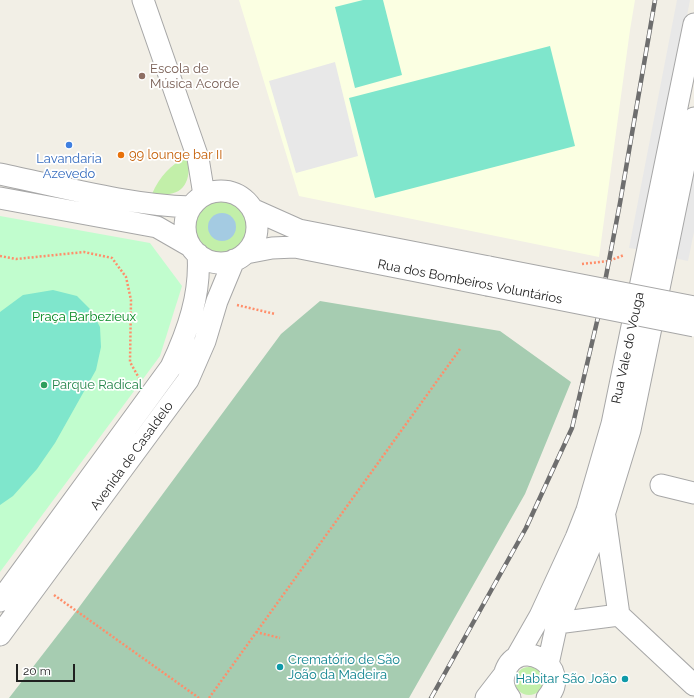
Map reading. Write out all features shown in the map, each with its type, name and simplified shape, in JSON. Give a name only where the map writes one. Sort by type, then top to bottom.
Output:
[{"type":"street","points":[[143,0],[198,158],[198,201],[187,216],[185,227],[186,236],[194,250]]},
{"type":"street","name":"Rua Vale do Vouga","points":[[486,698],[503,676],[510,662],[516,658],[540,616],[576,538],[587,510],[612,424],[694,24]]},
{"type":"street","name":"Rua Vale do Vouga","points":[[548,664],[557,623],[604,515],[630,430],[690,159],[694,118]]},
{"type":"street","name":"Rua dos Bombeiros Voluntários","points":[[0,174],[164,206],[198,201],[215,192],[226,191],[236,194],[246,200],[252,209],[299,230],[694,326]]},
{"type":"street","name":"Rua dos Bombeiros Voluntários","points":[[0,198],[157,226],[215,262],[272,248],[295,247],[694,307]]},
{"type":"street","points":[[240,256],[253,243],[257,232],[256,220],[252,209]]},
{"type":"street","name":"Avenida de Casaldelo","points":[[0,601],[171,367],[186,335],[195,298],[199,273],[194,250]]},
{"type":"street","name":"Avenida de Casaldelo","points":[[0,635],[188,380],[205,341],[217,301],[240,256]]},
{"type":"street","points":[[661,485],[694,493]]},
{"type":"street","points":[[604,515],[618,615],[694,685]]},
{"type":"street","points":[[557,623],[618,615]]},
{"type":"street","points":[[516,658],[532,655],[544,660],[548,664],[554,676],[554,683],[550,697]]},
{"type":"street","points":[[503,676],[505,692],[510,698]]},
{"type":"path","points":[[0,256],[16,259],[84,252],[112,258],[126,277],[131,300],[130,362],[140,381]]},
{"type":"path","points":[[580,265],[585,262],[609,261],[624,255]]},
{"type":"path","points":[[234,304],[275,314]]},
{"type":"path","points":[[208,698],[460,349]]},
{"type":"path","points":[[48,591],[199,698]]},
{"type":"path","points":[[256,632],[280,638]]},
{"type":"shaded area","points":[[239,0],[635,0],[599,257],[299,196]]},
{"type":"shaded area","points":[[677,0],[690,0],[642,250],[629,248]]},
{"type":"shaded area","points":[[335,62],[358,156],[296,173],[269,81]]},
{"type":"shaded area","points":[[691,171],[694,172],[694,232],[688,261],[674,258]]},
{"type":"shaded area","points":[[320,301],[500,331],[571,382],[525,494],[409,698],[9,698],[77,610],[281,334]]},
{"type":"green space","points":[[363,0],[383,0],[402,75],[355,88],[335,7]]},
{"type":"green space","points":[[550,46],[575,146],[375,198],[349,98]]},
{"type":"green space","points":[[188,156],[188,175],[183,187],[171,194],[152,194],[162,176],[176,163]]},
{"type":"green space","points":[[217,199],[227,199],[242,207],[248,216],[250,227],[248,238],[242,247],[227,255],[217,255],[206,250],[199,243],[194,232],[194,222],[199,211],[206,204]]},
{"type":"green space","name":"Praça Barbezieux","points":[[0,216],[150,243],[182,286],[160,356],[0,572]]},
{"type":"green space","name":"Parque Radical","points":[[53,290],[77,296],[91,310],[100,327],[101,347],[96,370],[55,443],[37,469],[13,496],[0,505],[0,312],[23,295]]},
{"type":"green space","points":[[529,667],[535,668],[539,671],[542,675],[542,687],[539,691],[535,694],[529,695],[523,694],[519,691],[516,687],[515,681],[516,675],[519,671],[523,668]]},
{"type":"water","points":[[222,213],[228,214],[232,217],[235,221],[235,233],[232,237],[228,240],[222,241],[216,240],[212,237],[209,233],[208,227],[209,221],[212,217],[216,214]]},
{"type":"railway","points":[[431,698],[526,528],[572,428],[599,313],[620,203],[655,0]]},
{"type":"place","name":"Escola de Música Acorde","points":[[142,76]]},
{"type":"place","name":"Lavandaria Azevedo","points":[[69,145]]},
{"type":"place","name":"99 lounge bar II","points":[[121,155]]},
{"type":"place","name":"Parque Radical","points":[[44,385]]},
{"type":"place","name":"Crematório de São João da Madeira","points":[[280,667]]},
{"type":"place","name":"Habitar São João","points":[[625,679]]}]
